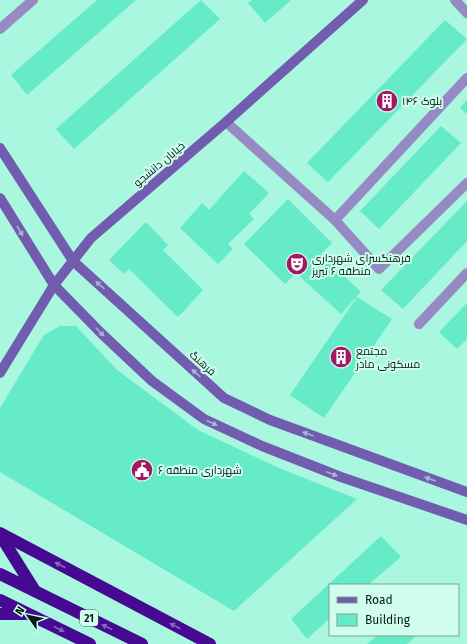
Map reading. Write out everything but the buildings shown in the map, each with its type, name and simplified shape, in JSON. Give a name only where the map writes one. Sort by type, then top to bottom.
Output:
[{"type":"highway","points":[[0,534],[36,592]]},
{"type":"highway","points":[[0,534],[210,644]]},
{"type":"highway","name":"21","points":[[0,574],[142,644]]},
{"type":"highway","name":"21","points":[[0,600],[90,644]]},
{"type":"highway","points":[[0,614],[28,614]]},
{"type":"street","points":[[0,30],[34,0]]},
{"type":"street","name":"خیابان دانشجو","points":[[0,373],[54,285],[91,238],[226,122],[363,0]]},
{"type":"street","points":[[455,0],[467,13]]},
{"type":"street","points":[[335,220],[467,78]]},
{"type":"street","points":[[226,122],[335,220],[379,269],[467,183]]},
{"type":"street","name":"فرهنگ","points":[[0,148],[73,261],[224,398],[270,420],[467,492]]},
{"type":"street","points":[[0,198],[54,285],[102,334],[152,381],[204,419],[262,446],[341,477],[467,520]]},
{"type":"street","points":[[419,324],[467,273]]},
{"type":"place","name":"بلوک ۱۴۶","points":[[387,101]]},
{"type":"place","name":"فرهنگسرای شهرداری منطقه ۶ تبریز","points":[[297,264]]},
{"type":"place","name":"مجتمع مسکونی مادر","points":[[341,357]]},
{"type":"place","name":"شهرداری منطقه ۶","points":[[142,470]]}]
